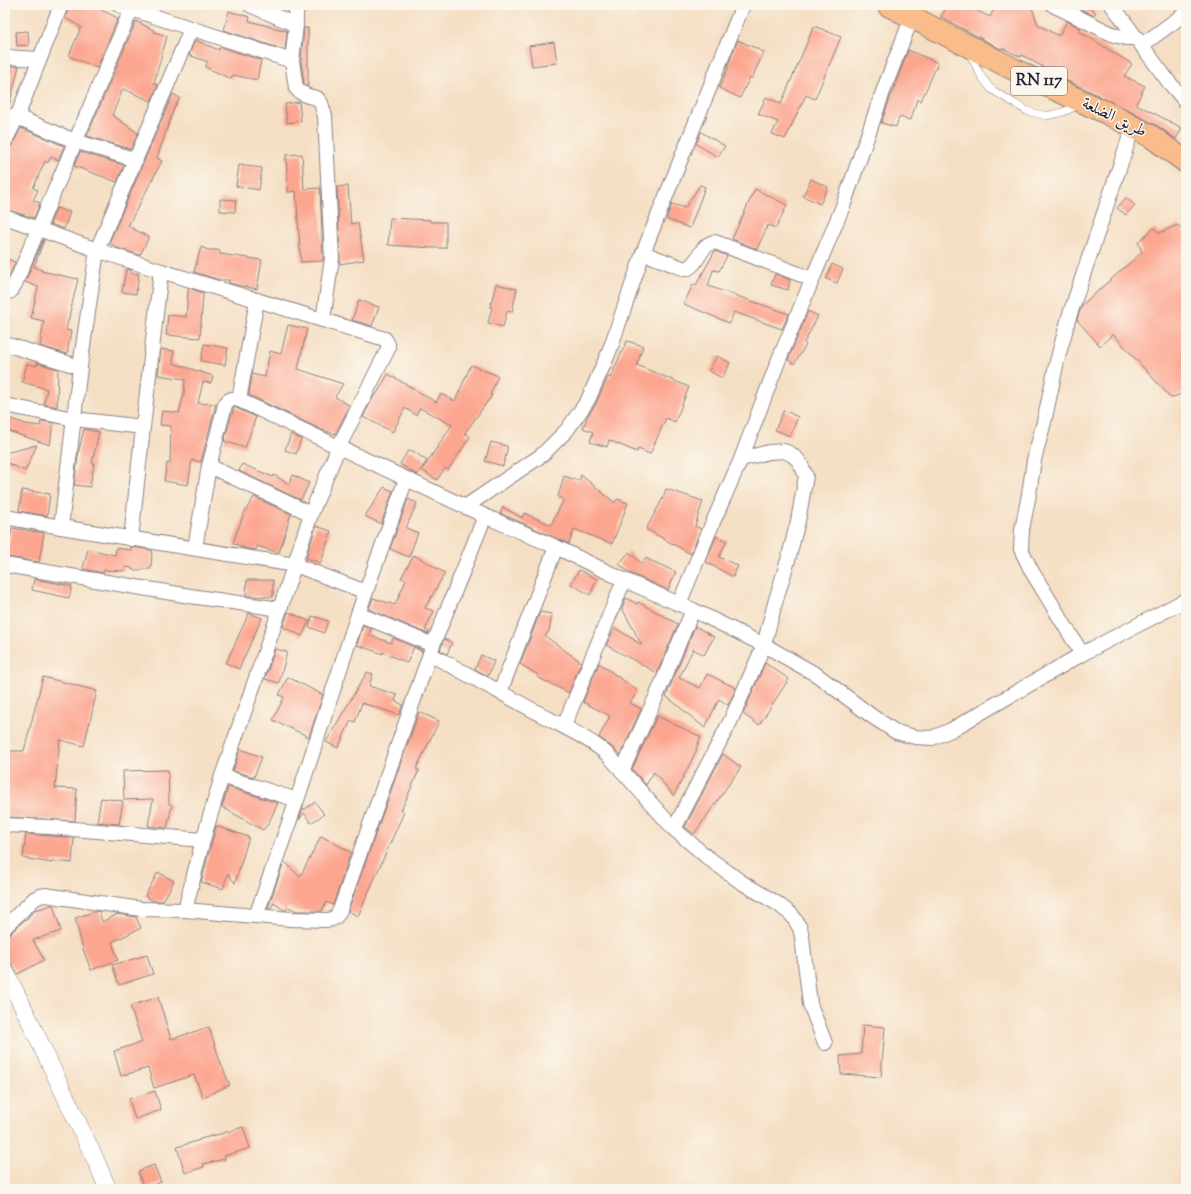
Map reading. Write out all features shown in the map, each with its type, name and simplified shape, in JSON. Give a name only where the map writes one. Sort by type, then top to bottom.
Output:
[{"type":"main road","name":"طريق الضلعة","points":[[888,5],[964,44],[1107,113],[1152,137],[1186,162]]},
{"type":"street","points":[[5,141],[11,117],[39,59],[61,5]]},
{"type":"street","points":[[250,5],[296,24]]},
{"type":"street","points":[[296,5],[296,24],[292,61],[296,88],[300,92],[316,98],[321,103],[325,116],[332,258],[323,320]]},
{"type":"street","points":[[465,507],[542,455],[567,430],[588,400],[610,352],[643,253],[743,5]]},
{"type":"street","points":[[1053,5],[1114,35],[1139,42],[1186,13]]},
{"type":"street","points":[[1112,5],[1168,81],[1186,102]]},
{"type":"street","points":[[5,293],[11,291],[15,284],[75,141],[125,7],[292,61]]},
{"type":"street","points":[[679,604],[741,459],[777,364],[843,206],[885,86],[912,17]]},
{"type":"street","points":[[61,527],[80,367],[97,250],[191,29]]},
{"type":"street","points":[[5,57],[39,59]]},
{"type":"street","points":[[11,117],[75,141],[136,160]]},
{"type":"street","points":[[1082,654],[1031,570],[1021,549],[1022,530],[1034,460],[1069,317],[1133,127]]},
{"type":"street","points":[[5,217],[161,271],[384,339],[388,344],[388,349],[339,446],[311,514],[280,609],[222,776],[202,840],[185,910]]},
{"type":"street","points":[[643,253],[686,269],[709,243],[715,242],[812,279]]},
{"type":"street","points":[[132,539],[143,426],[161,271]]},
{"type":"street","points":[[239,400],[257,300]]},
{"type":"street","points":[[5,344],[80,367]]},
{"type":"street","points":[[195,548],[209,466],[225,405],[228,400],[232,398],[339,446],[465,507],[693,610],[764,645],[817,675],[873,717],[896,732],[915,737],[932,738],[950,730],[1082,654],[1186,600]]},
{"type":"street","points":[[5,405],[74,419],[143,426]]},
{"type":"street","points":[[674,829],[730,722],[764,645],[798,521],[806,476],[798,460],[784,450],[741,459]]},
{"type":"street","points":[[209,466],[311,514]]},
{"type":"street","points":[[256,916],[297,800],[358,614],[406,479]]},
{"type":"street","points":[[5,927],[34,899],[45,895],[141,909],[185,910],[291,919],[328,920],[336,917],[343,902],[431,650],[485,516]]},
{"type":"street","points":[[5,517],[132,539],[295,564],[366,592]]},
{"type":"street","points":[[500,692],[556,547]]},
{"type":"street","points":[[5,565],[190,596],[280,609]]},
{"type":"street","points":[[564,726],[624,580]]},
{"type":"street","points":[[622,770],[656,697],[693,610]]},
{"type":"street","points":[[358,614],[431,650],[500,692],[597,745],[622,770],[674,829],[706,857],[735,878],[792,914],[800,928],[802,937],[810,1004],[826,1043]]},
{"type":"street","points":[[222,776],[297,800]]},
{"type":"street","points":[[5,824],[202,840]]},
{"type":"street","points":[[5,971],[108,1189]]},
{"type":"lane","points":[[964,44],[981,76],[991,89],[1027,111],[1046,116],[1063,112],[1084,103]]},
{"type":"building","points":[[69,5],[91,5],[118,18],[97,68],[69,56],[81,27],[65,18]]},
{"type":"building","points":[[948,5],[966,5],[990,17],[996,5],[1031,5],[1038,25],[1059,36],[1067,21],[1081,28],[1079,31],[1132,64],[1124,76],[1145,86],[1136,104],[1182,128],[1176,139],[1158,126],[1082,87],[1054,75],[1022,55],[1021,57],[1002,48],[1001,49],[941,17]]},
{"type":"building","points":[[1077,5],[1087,5],[1096,13],[1093,15],[1076,7]]},
{"type":"building","points":[[229,11],[250,17],[249,21],[287,31],[285,50],[224,30]]},
{"type":"building","points":[[136,21],[155,31],[154,32],[167,36],[154,83],[158,85],[151,101],[123,89],[112,115],[138,133],[131,149],[87,136]]},
{"type":"building","points":[[814,26],[841,37],[815,99],[806,95],[785,139],[772,134],[778,122],[758,114],[766,97],[781,104]]},
{"type":"building","points":[[304,28],[308,28],[308,86],[304,84],[301,61]]},
{"type":"building","points":[[28,31],[29,45],[17,46],[16,32]]},
{"type":"building","points":[[195,40],[219,50],[220,47],[261,60],[257,80],[233,75],[231,79],[205,67],[208,62],[189,55]]},
{"type":"building","points":[[738,40],[764,52],[752,78],[750,77],[740,98],[719,88]]},
{"type":"building","points":[[554,42],[557,63],[532,66],[529,46]]},
{"type":"building","points":[[908,50],[938,63],[921,101],[917,99],[911,120],[899,117],[896,127],[881,123]]},
{"type":"building","points":[[5,66],[19,66],[9,106],[5,105]]},
{"type":"building","points":[[173,94],[180,98],[174,108],[157,158],[162,161],[128,226],[149,237],[140,255],[120,249],[109,243]]},
{"type":"building","points":[[299,102],[301,121],[287,123],[285,104]]},
{"type":"building","points":[[21,128],[64,146],[58,160],[51,157],[48,163],[45,161],[33,188],[38,190],[33,200],[40,203],[34,218],[5,209],[5,204],[11,192],[5,188],[5,149],[12,145]]},
{"type":"building","points":[[701,132],[725,146],[718,157],[696,144]]},
{"type":"building","points":[[80,152],[124,165],[117,182],[74,166]]},
{"type":"building","points":[[302,154],[304,189],[320,188],[323,261],[301,262],[296,191],[288,192],[286,155]]},
{"type":"building","points":[[239,165],[262,168],[259,190],[236,186]]},
{"type":"building","points":[[811,179],[828,187],[820,204],[803,196]]},
{"type":"building","points":[[700,185],[705,187],[690,228],[666,219],[672,204],[685,208]]},
{"type":"building","points":[[348,186],[351,224],[358,223],[364,260],[340,264],[337,187]]},
{"type":"building","points":[[755,189],[787,205],[776,228],[768,225],[757,249],[732,239]]},
{"type":"building","points":[[1126,198],[1135,205],[1126,215],[1117,208]]},
{"type":"building","points":[[220,199],[236,200],[235,212],[220,211]]},
{"type":"building","points":[[56,208],[70,212],[64,229],[50,224]]},
{"type":"building","points":[[390,218],[446,222],[446,248],[388,245]]},
{"type":"building","points":[[1178,225],[1186,234],[1186,392],[1171,398],[1113,334],[1100,346],[1077,320],[1082,305],[1142,252],[1138,242],[1154,228],[1159,233]]},
{"type":"building","points":[[43,240],[34,267],[42,270],[41,271],[78,279],[66,330],[71,331],[67,354],[40,346],[44,321],[31,318],[38,287],[25,282]]},
{"type":"building","points":[[201,247],[208,250],[220,250],[220,254],[262,260],[257,289],[229,283],[229,280],[220,280],[194,272]]},
{"type":"building","points":[[715,251],[727,256],[719,271],[713,270],[708,286],[789,314],[782,329],[734,312],[729,323],[684,304],[693,284],[696,285]]},
{"type":"building","points":[[5,258],[15,262],[9,277],[5,275]]},
{"type":"building","points":[[832,264],[843,269],[837,283],[826,279]]},
{"type":"building","points":[[126,269],[132,270],[130,273],[139,274],[136,294],[122,292]]},
{"type":"building","points":[[775,274],[790,280],[788,290],[771,285]]},
{"type":"building","points":[[496,284],[517,289],[512,312],[507,311],[503,327],[488,323],[492,307],[490,307]]},
{"type":"building","points":[[189,288],[203,293],[200,338],[166,335],[168,315],[186,317]]},
{"type":"building","points":[[359,300],[379,307],[372,326],[352,320]]},
{"type":"building","points":[[808,311],[818,316],[804,343],[806,345],[794,364],[788,360]]},
{"type":"building","points":[[288,325],[307,329],[298,369],[343,384],[335,397],[350,406],[335,434],[322,430],[249,395],[252,374],[265,377],[270,351],[281,354]]},
{"type":"building","points":[[627,341],[643,346],[637,365],[689,387],[675,422],[666,418],[650,454],[638,449],[637,452],[609,440],[607,447],[590,442],[593,432],[583,428],[587,417],[596,403],[608,377],[610,378]]},
{"type":"building","points":[[204,344],[228,348],[225,365],[201,361]]},
{"type":"building","points":[[161,349],[174,351],[173,363],[213,376],[211,383],[203,382],[198,403],[216,404],[201,462],[192,460],[188,485],[164,481],[167,463],[170,464],[171,426],[160,425],[162,411],[179,413],[184,394],[185,379],[158,375]]},
{"type":"building","points":[[717,356],[730,363],[722,378],[709,371]]},
{"type":"building","points":[[37,363],[58,369],[57,407],[44,404],[47,389],[22,382],[27,364],[37,366]]},
{"type":"building","points":[[471,365],[498,376],[490,395],[492,395],[465,433],[470,437],[448,470],[445,468],[437,480],[422,470],[452,425],[420,408],[416,415],[405,408],[393,432],[363,417],[388,374],[436,402],[441,394],[455,401]]},
{"type":"building","points":[[234,407],[256,417],[245,448],[224,441]]},
{"type":"building","points":[[784,410],[798,417],[790,436],[775,430]]},
{"type":"building","points":[[5,417],[26,424],[40,426],[41,421],[53,423],[50,445],[5,430]]},
{"type":"building","points":[[84,429],[99,432],[92,463],[94,463],[90,487],[74,485],[79,450]]},
{"type":"building","points":[[291,434],[301,439],[296,454],[285,450]]},
{"type":"building","points":[[491,442],[507,446],[503,466],[485,461]]},
{"type":"building","points":[[37,445],[25,471],[5,462],[5,453]]},
{"type":"building","points":[[408,451],[413,451],[427,461],[417,475],[400,464]]},
{"type":"building","points":[[242,464],[273,477],[274,475],[289,484],[293,475],[309,483],[301,500],[239,471]]},
{"type":"building","points":[[581,475],[615,503],[617,499],[628,503],[612,544],[574,529],[569,544],[500,513],[503,507],[522,518],[524,513],[551,525],[564,499],[558,497],[564,476],[579,481]]},
{"type":"building","points":[[384,487],[393,491],[381,524],[365,516]]},
{"type":"building","points":[[666,489],[703,501],[695,526],[701,529],[691,554],[646,529],[662,500]]},
{"type":"building","points":[[22,490],[50,494],[47,516],[19,511]]},
{"type":"building","points":[[254,497],[291,514],[279,553],[257,546],[256,550],[247,549],[233,543],[244,513]]},
{"type":"building","points":[[408,499],[417,503],[406,528],[418,533],[409,557],[390,549]]},
{"type":"building","points":[[316,526],[331,531],[321,563],[306,558]]},
{"type":"building","points":[[12,528],[44,533],[39,562],[6,557]]},
{"type":"building","points":[[716,536],[727,541],[719,557],[738,566],[733,577],[706,562]]},
{"type":"building","points":[[131,547],[152,550],[151,569],[132,570],[132,568],[125,567],[125,571],[104,570],[103,573],[83,569],[88,549],[115,555],[116,548],[131,550]]},
{"type":"building","points":[[629,552],[642,564],[645,558],[676,572],[668,590],[630,573],[619,564]]},
{"type":"building","points":[[414,555],[445,573],[425,608],[434,611],[425,630],[429,632],[428,634],[369,609],[373,598],[395,605],[406,580],[401,578]]},
{"type":"building","points":[[579,570],[597,579],[590,595],[571,584]]},
{"type":"building","points":[[34,579],[72,586],[69,598],[32,590]]},
{"type":"building","points":[[247,580],[273,580],[273,597],[246,596]]},
{"type":"building","points":[[626,598],[637,604],[638,602],[678,624],[657,673],[606,645],[615,628],[642,645],[622,608]]},
{"type":"building","points":[[288,612],[309,621],[302,636],[283,627]]},
{"type":"building","points":[[540,612],[552,614],[549,631],[545,636],[581,662],[569,693],[537,677],[538,675],[520,664]]},
{"type":"building","points":[[249,613],[262,618],[239,669],[226,663]]},
{"type":"building","points":[[312,616],[328,621],[324,633],[309,627]]},
{"type":"building","points":[[363,625],[371,628],[369,635],[391,643],[393,638],[422,650],[422,652],[414,647],[407,663],[383,652],[383,654],[357,645]]},
{"type":"building","points":[[695,626],[714,637],[704,655],[693,649],[679,678],[700,688],[707,674],[736,688],[728,705],[719,699],[705,728],[666,696]]},
{"type":"building","points":[[444,639],[452,643],[447,654],[440,650]]},
{"type":"building","points":[[275,649],[287,652],[279,683],[265,679]]},
{"type":"building","points":[[481,655],[494,661],[488,676],[475,669]]},
{"type":"building","points":[[599,663],[638,691],[630,703],[641,709],[620,755],[599,737],[610,716],[583,702]]},
{"type":"building","points":[[765,663],[789,679],[759,725],[743,714]]},
{"type":"building","points":[[367,672],[373,674],[369,686],[397,695],[395,701],[403,705],[399,715],[362,703],[355,722],[351,720],[338,748],[326,742]]},
{"type":"building","points":[[43,677],[97,691],[84,746],[60,740],[55,788],[77,789],[75,821],[5,817],[5,751],[24,751]]},
{"type":"building","points":[[288,677],[323,695],[309,737],[273,720],[284,697],[279,695]]},
{"type":"building","points":[[419,712],[439,721],[416,769],[419,770],[401,811],[404,812],[358,916],[348,911]]},
{"type":"building","points":[[657,716],[701,737],[696,748],[697,749],[674,796],[654,772],[646,785],[632,769]]},
{"type":"building","points":[[240,749],[262,757],[254,777],[233,771]]},
{"type":"building","points":[[723,754],[741,767],[694,834],[685,827]]},
{"type":"building","points":[[168,770],[169,804],[172,805],[167,828],[148,826],[153,799],[124,800],[123,771]]},
{"type":"building","points":[[228,787],[278,803],[268,824],[263,830],[222,807]]},
{"type":"building","points":[[101,798],[123,801],[119,824],[97,822]]},
{"type":"building","points":[[315,802],[324,814],[311,823],[304,813],[299,820],[303,808],[305,809]]},
{"type":"building","points":[[216,826],[249,837],[235,883],[228,873],[223,889],[201,882]]},
{"type":"building","points":[[26,834],[74,838],[72,863],[53,861],[52,863],[23,858]]},
{"type":"building","points":[[321,836],[351,852],[333,905],[326,902],[322,911],[297,911],[288,907],[284,910],[274,903],[270,909],[268,908],[284,861],[300,877]]},
{"type":"building","points":[[158,872],[174,881],[163,901],[153,901],[145,896]]},
{"type":"building","points":[[53,905],[61,931],[33,940],[44,960],[18,974],[11,963],[5,961],[5,935],[11,933],[22,922],[28,919],[28,917],[35,910]]},
{"type":"building","points":[[99,911],[102,922],[118,914],[136,917],[141,928],[112,942],[118,960],[91,970],[83,949],[75,918]]},
{"type":"building","points":[[147,955],[153,974],[119,985],[112,965]]},
{"type":"building","points":[[158,997],[171,1039],[209,1027],[221,1064],[230,1085],[203,1097],[194,1075],[154,1088],[148,1068],[121,1076],[114,1051],[142,1042],[130,1006]]},
{"type":"building","points":[[863,1025],[885,1027],[881,1077],[841,1074],[840,1056],[861,1054]]},
{"type":"building","points":[[155,1091],[161,1110],[135,1119],[129,1099]]},
{"type":"building","points":[[243,1127],[250,1148],[224,1156],[225,1159],[203,1164],[204,1167],[185,1173],[177,1147]]},
{"type":"building","points":[[154,1165],[161,1182],[144,1189],[138,1171]]}]
